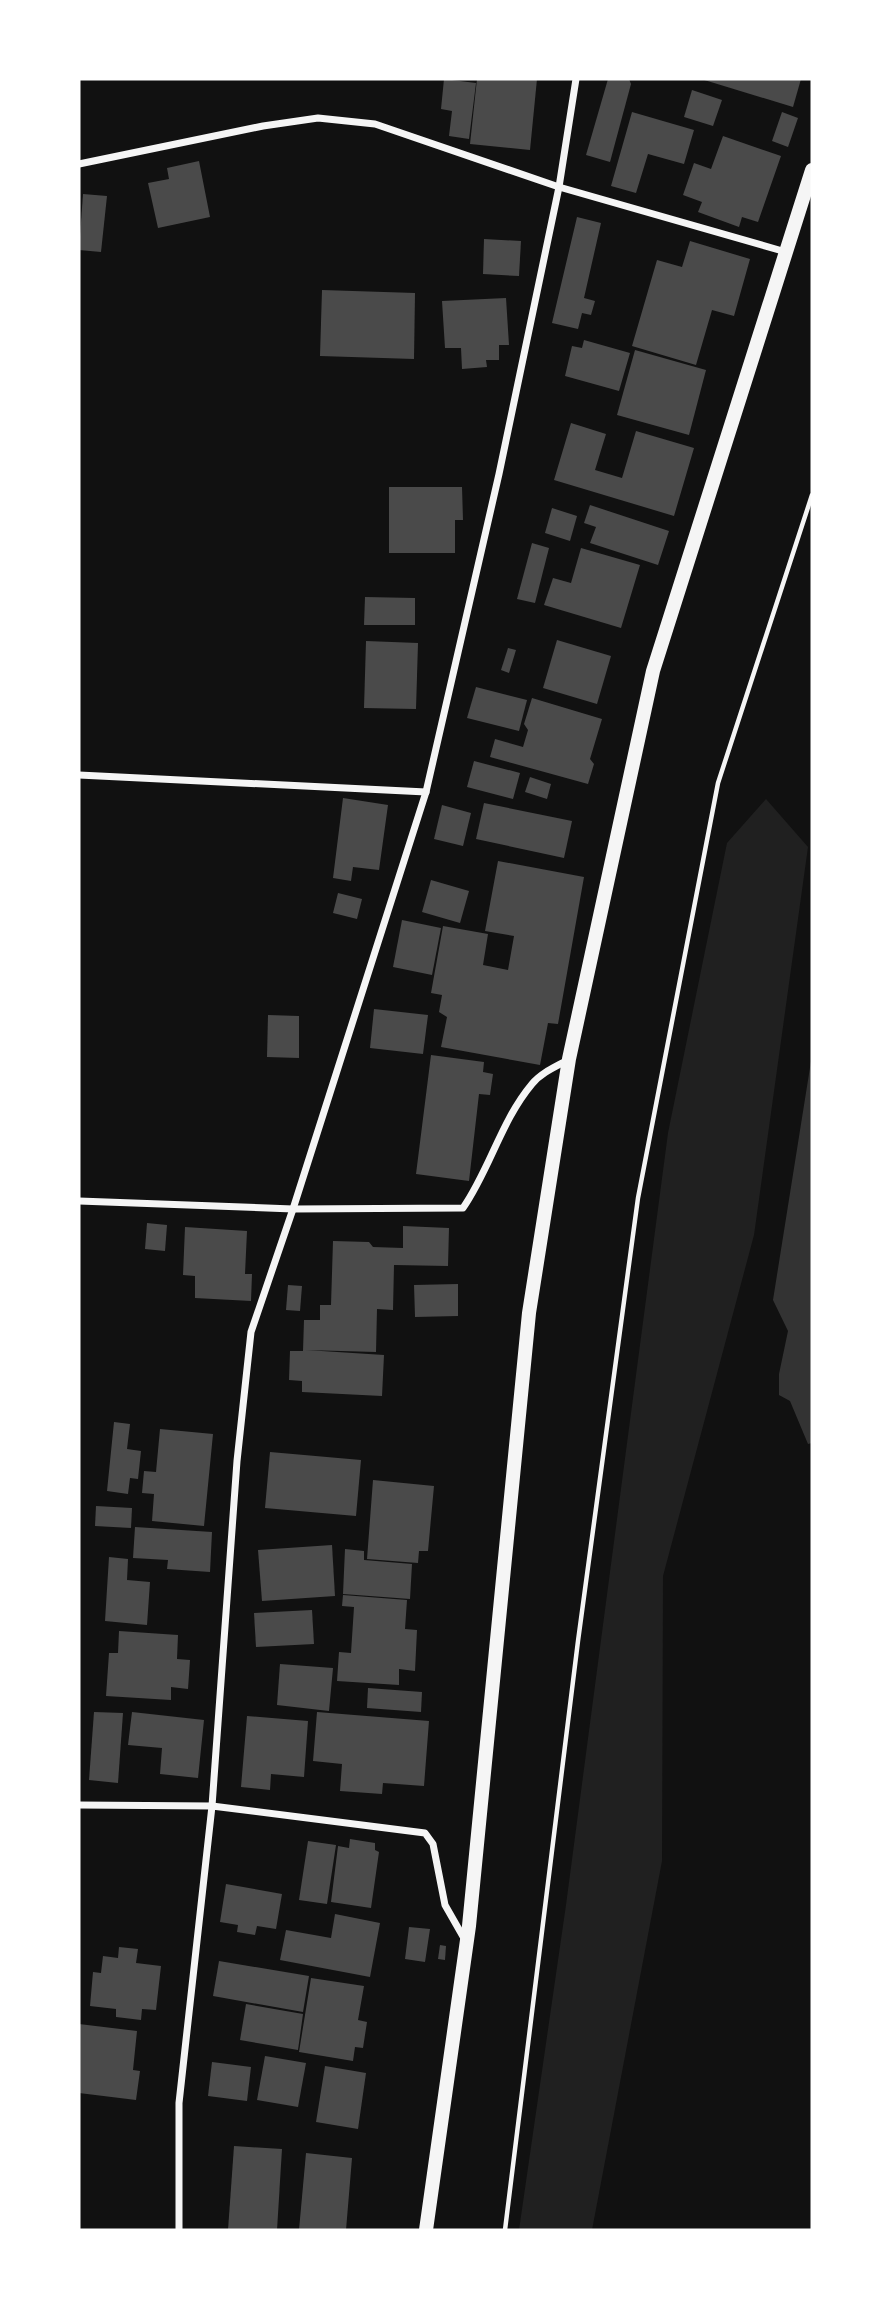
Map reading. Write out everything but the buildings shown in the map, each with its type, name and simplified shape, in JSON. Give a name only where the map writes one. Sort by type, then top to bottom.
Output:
[{"type":"main road","points":[[426,2230],[467,1944],[529,1313],[569,1059],[653,671],[812,170]]},
{"type":"street","points":[[179,2230],[179,2103],[212,1805],[237,1461],[251,1332],[426,792],[499,474],[559,187],[576,79]]},
{"type":"street","points":[[79,164],[263,126],[318,118],[375,124],[559,187],[786,252]]},
{"type":"street","points":[[79,775],[426,792]]},
{"type":"street","points":[[79,1201],[293,1209],[463,1208],[510,1119],[532,1085],[542,1074],[569,1059]]},
{"type":"street","points":[[79,1805],[212,1805],[425,1833],[433,1844],[445,1905],[467,1944]]},
{"type":"path","points":[[505,2230],[580,1627],[638,1198],[718,783],[812,495]]},
{"type":"shaded area","points":[[766,799],[808,847],[754,1235],[663,1576],[662,1861],[592,2230],[519,2230],[566,1905],[668,1133],[727,843]]},
{"type":"shaded area","points":[[812,1055],[812,1443],[808,1444],[790,1401],[779,1395],[779,1374],[788,1331],[773,1300]]}]
